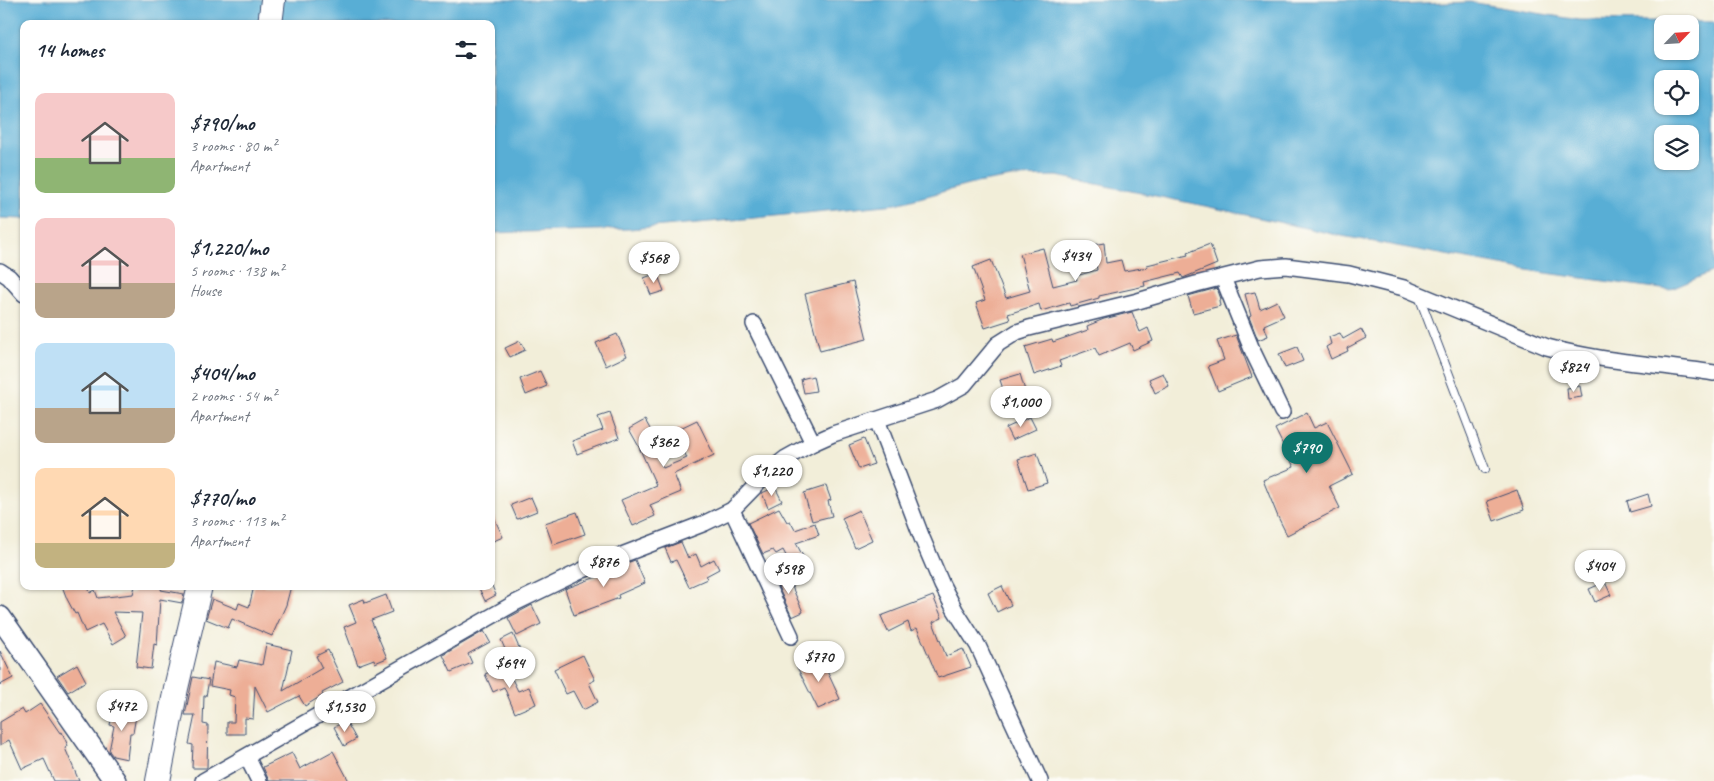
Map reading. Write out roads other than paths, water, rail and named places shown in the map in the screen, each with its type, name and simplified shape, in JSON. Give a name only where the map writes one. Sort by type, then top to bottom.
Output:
[{"type":"main road","points":[[270,20],[273,0]]},
{"type":"main road","points":[[158,781],[176,688],[199,590]]},
{"type":"main road","points":[[0,617],[6,640],[116,781]]},
{"type":"street","points":[[203,781],[515,603],[583,570],[705,523],[732,510],[772,469],[786,458],[813,443],[833,434],[936,400],[964,385],[992,350],[1006,338],[1017,332],[1260,268],[1286,266],[1349,274],[1378,280],[1418,293],[1547,347],[1604,360],[1714,373]]},
{"type":"street","points":[[0,271],[9,277],[20,289]]},
{"type":"street","points":[[1223,278],[1253,352],[1282,412]]},
{"type":"street","points":[[754,324],[813,443]]},
{"type":"street","points":[[877,420],[918,530],[942,585],[955,610],[978,646],[1040,781]]},
{"type":"street","points":[[732,510],[791,636]]},
{"type":"street","points":[[247,757],[258,781]]},
{"type":"lane","points":[[1418,293],[1485,469]]},
{"type":"water","points":[[0,0],[1364,0],[1397,5],[1470,2],[1579,20],[1654,21],[1654,60],[1699,60],[1699,22],[1714,22],[1714,271],[1669,290],[1539,272],[1342,236],[1057,176],[1012,177],[976,183],[896,204],[629,229],[495,233],[495,20],[20,20],[20,219],[0,218]]}]
